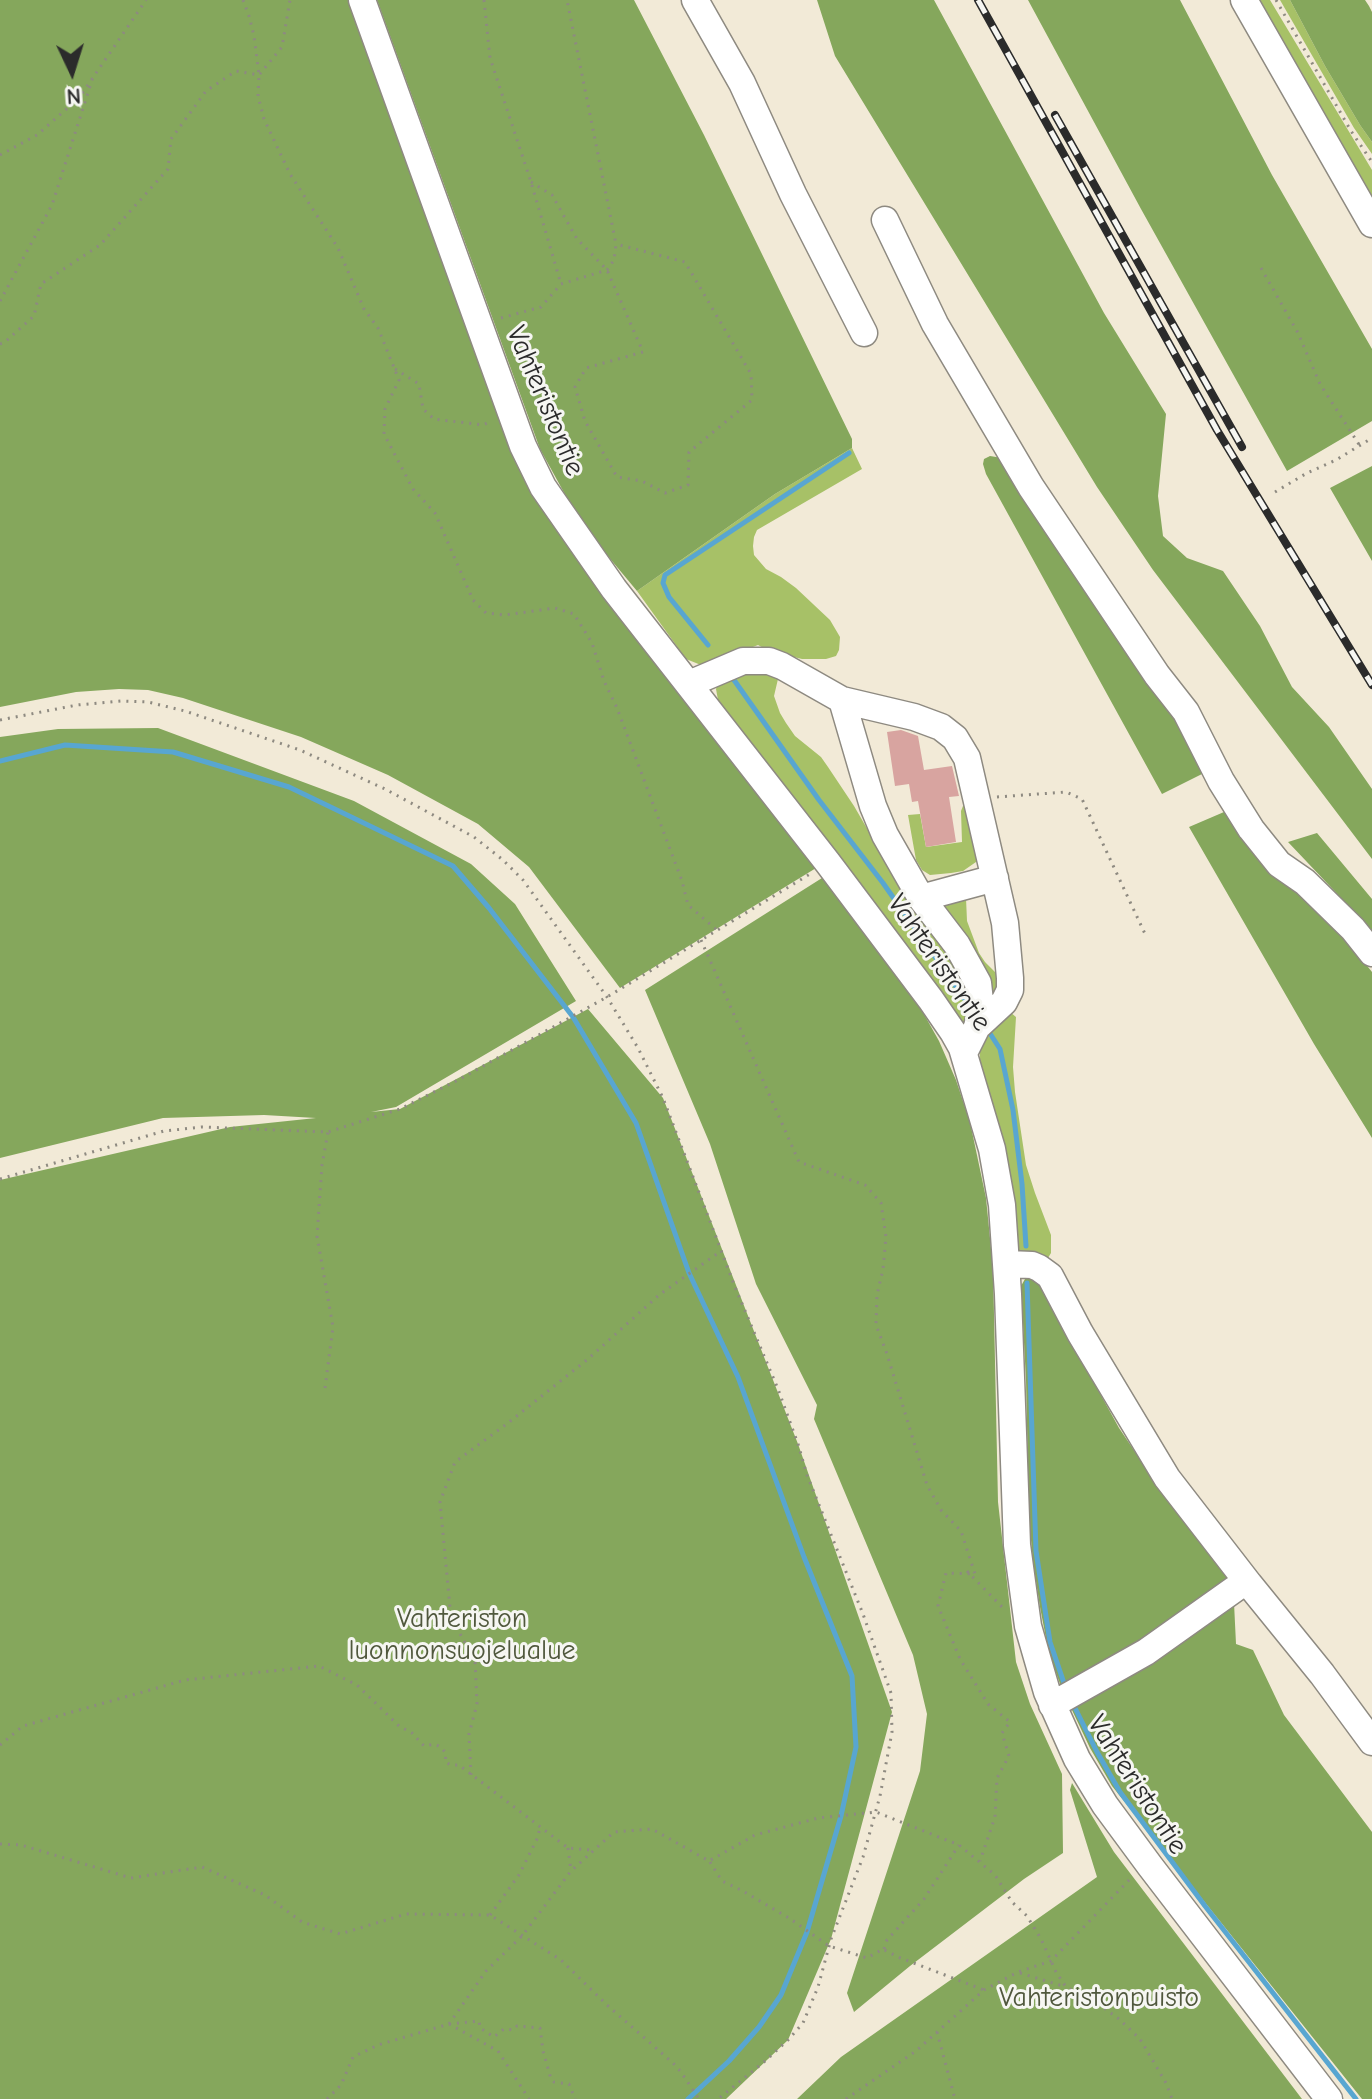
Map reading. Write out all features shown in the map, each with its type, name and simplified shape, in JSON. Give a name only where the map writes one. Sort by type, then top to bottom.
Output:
[{"type":"street","name":"Vahteristontie","points":[[362,0],[511,411],[533,467],[554,504],[614,589],[828,863],[949,1025],[964,1053],[997,1169],[1007,1264],[1017,1545],[1031,1638],[1052,1705],[1086,1775],[1105,1805],[1329,2099]]},
{"type":"street","points":[[695,0],[742,83],[793,194],[864,333]]},
{"type":"street","points":[[1244,0],[1372,224]]},
{"type":"street","points":[[885,220],[935,324],[1031,487],[1157,675],[1186,712],[1221,781],[1251,829],[1279,864],[1305,882],[1353,929],[1372,953]]},
{"type":"street","points":[[689,684],[743,661],[769,661],[842,700],[930,722],[948,732],[959,744],[967,758],[977,798],[1007,938],[1010,990],[1004,1002],[977,1027]]},
{"type":"street","points":[[842,700],[873,806],[885,835],[921,898],[957,945],[978,983],[981,1004],[977,1027],[964,1053]]},
{"type":"street","points":[[921,898],[995,878]]},
{"type":"street","points":[[1007,1264],[1032,1265],[1050,1276],[1080,1333],[1167,1478],[1372,1742]]},
{"type":"street","points":[[1052,1705],[1146,1652],[1246,1581]]},
{"type":"path","points":[[0,155],[37,135],[79,98],[146,0]]},
{"type":"path","points":[[243,0],[254,36],[258,96],[264,119],[290,174],[338,248],[352,285],[378,328],[399,380],[385,409],[384,434],[413,489],[435,513],[473,600],[486,613],[505,615],[555,608],[574,614],[592,643],[682,881],[688,905],[717,930]]},
{"type":"path","points":[[259,75],[282,47],[290,0]]},
{"type":"path","points":[[484,0],[490,58],[561,284]]},
{"type":"path","points":[[478,324],[541,307],[561,284],[607,270],[614,260],[616,244],[567,0]]},
{"type":"path","points":[[1276,0],[1372,162]]},
{"type":"path","points":[[0,344],[34,316],[41,284],[100,245],[168,169],[171,139],[206,91],[236,71],[259,75]]},
{"type":"path","points":[[0,301],[52,205],[93,77]]},
{"type":"path","points":[[531,182],[552,195],[577,239],[607,270],[643,352],[586,368],[575,387],[585,421],[617,477],[642,481],[665,493],[688,485],[689,452],[752,400],[751,374],[685,262],[616,244]]},
{"type":"path","points":[[1261,268],[1298,333],[1320,384],[1360,446]]},
{"type":"path","points":[[395,369],[419,384],[423,409],[434,419],[483,425],[511,411]]},
{"type":"path","points":[[1275,492],[1372,438]]},
{"type":"path","points":[[0,720],[77,705],[148,702],[185,711],[300,750],[385,789],[474,837],[523,880],[607,997],[638,1048],[663,1098],[778,1389],[807,1475],[891,1693],[892,1732],[876,1812],[863,1857],[803,2023],[764,2062],[718,2099]]},
{"type":"path","points":[[977,798],[1066,792],[1082,799],[1146,936]]},
{"type":"path","points":[[0,1179],[164,1131],[202,1127],[328,1132],[400,1109],[607,997],[828,863]]},
{"type":"path","points":[[701,940],[799,1162],[865,1185],[881,1203],[886,1237],[876,1325],[927,1485],[941,1510],[961,1531],[975,1574],[946,1573],[938,1606],[960,1659],[988,1704],[1010,1722],[1002,1733],[1009,1756],[997,1778],[995,1817],[980,1861]]},
{"type":"path","points":[[325,1388],[333,1327],[317,1236],[322,1165],[328,1132]]},
{"type":"path","points":[[471,1775],[469,1734],[477,1704],[475,1660],[451,1618],[440,1502],[455,1462],[588,1359],[659,1295],[721,1251]]},
{"type":"path","points":[[969,1572],[1031,1638]]},
{"type":"path","points":[[0,1745],[23,1726],[185,1680],[319,1666],[357,1685],[424,1746],[435,1744],[442,1748],[446,1754],[445,1762],[459,1765],[568,1848],[592,1850]]},
{"type":"path","points":[[709,1861],[755,1835],[818,1818],[876,1812],[959,1845],[980,1861],[1027,1916],[1066,1987]]},
{"type":"path","points":[[490,1915],[519,1875],[538,1837],[540,1826]]},
{"type":"path","points":[[449,2024],[486,1971],[522,1936],[571,1871],[614,1832],[652,1829],[709,1861],[722,1881],[753,1897],[829,1946],[867,1958],[883,1949],[887,1940],[924,1899],[959,1845]]},
{"type":"path","points":[[0,1844],[21,1845],[131,1878],[202,1867],[265,1895],[302,1922],[340,1934],[406,1914],[490,1915],[561,1960],[681,2072],[699,2099]]},
{"type":"path","points":[[568,1848],[571,1871]]},
{"type":"path","points":[[846,2099],[916,2051],[984,1990],[1018,1972],[1051,1961],[1146,1861]]},
{"type":"path","points":[[883,1949],[984,1990]]},
{"type":"path","points":[[1018,1972],[1066,1987],[1093,2000],[1119,2019],[1140,2039],[1172,2099]]},
{"type":"path","points":[[327,2099],[341,2085],[353,2057],[378,2045],[449,2024],[479,2021],[480,2028],[494,2037],[504,2029],[513,2030],[517,2026],[540,2028],[551,2079],[569,2084],[575,2099]]},
{"type":"path","points":[[449,2024],[498,2051],[529,2099]]},
{"type":"path","points":[[937,2032],[955,2099]]},
{"type":"green space","points":[[0,0],[354,0],[523,463],[821,865],[620,988],[529,867],[478,824],[388,775],[301,737],[183,698],[148,690],[76,692],[0,707]]},
{"type":"green space","points":[[377,0],[634,0],[704,135],[852,439],[852,448],[775,494],[637,591],[592,537],[540,449]]},
{"type":"green space","points":[[817,0],[934,0],[1104,313],[1166,414],[1158,496],[1163,536],[1187,558],[1223,571],[1260,626],[1292,687],[1329,727],[1372,789],[1372,859],[1153,570],[1097,487],[835,56]]},
{"type":"green space","points":[[1028,0],[1180,0],[1272,175],[1372,349],[1372,421],[1287,471]]},
{"type":"green space","points":[[1256,0],[1270,0],[1372,170],[1372,204]]},
{"type":"green space","points":[[1280,0],[1290,0],[1325,66],[1372,142],[1372,154],[1354,128]]},
{"type":"green space","points":[[1290,0],[1365,0],[1369,6],[1372,12],[1372,142],[1325,66]]},
{"type":"green space","points":[[852,448],[862,469],[757,530],[753,546],[754,555],[766,569],[796,588],[830,620],[840,637],[836,656],[802,659],[758,645],[701,665],[686,659],[637,591],[775,494]]},
{"type":"green space","points":[[990,456],[1002,458],[1184,731],[1206,772],[1162,794],[986,474],[984,459]]},
{"type":"green space","points":[[1372,466],[1372,561],[1330,488]]},
{"type":"green space","points":[[753,665],[778,679],[774,696],[786,723],[795,736],[821,757],[887,863],[948,947],[974,1002],[966,1024],[960,1023],[718,700],[716,689],[719,680]]},
{"type":"green space","name":"Vahteriston luonnonsuojelualue","points":[[158,728],[354,801],[471,864],[515,904],[576,1001],[396,1107],[371,1112],[400,1109],[588,1009],[663,1098],[798,1444],[892,1712],[831,1939],[788,2040],[726,2099],[0,2099],[0,1180],[230,1127],[316,1118],[264,1115],[163,1118],[0,1158],[0,737],[58,729]]},
{"type":"green space","points":[[965,805],[980,855],[963,871],[930,875],[922,870],[916,860],[908,815],[920,814],[926,847],[962,842],[961,811]]},
{"type":"green space","points":[[1224,812],[1252,848],[1337,928],[1372,972],[1372,1138],[1189,827]]},
{"type":"green space","points":[[1317,833],[1372,899],[1372,933],[1288,842]]},
{"type":"green space","points":[[822,878],[920,1007],[956,1080],[970,1122],[986,1198],[993,1268],[998,1502],[1016,1662],[1030,1704],[1062,1774],[1063,1853],[1024,1879],[854,2012],[847,1993],[920,1771],[927,1714],[913,1655],[814,1419],[817,1405],[756,1284],[710,1144],[645,990]]},
{"type":"green space","points":[[966,898],[967,921],[979,953],[997,974],[999,982],[995,1001],[943,903]]},
{"type":"green space","points":[[1010,1012],[1016,1017],[1013,1067],[1026,1165],[1051,1235],[1051,1253],[1042,1260],[1018,1249],[980,1071],[980,1042],[995,1020]]},
{"type":"green space","points":[[1036,1277],[1119,1428],[1154,1480],[1227,1570],[1234,1603],[1236,1644],[1253,1650],[1284,1715],[1372,1832],[1372,2099],[1362,2099],[1112,1786],[1062,1689],[1049,1654],[1033,1562],[1029,1518],[1021,1286],[1025,1279]]},
{"type":"green space","name":"Vahteristonpuisto","points":[[1072,1783],[1114,1852],[1302,2099],[797,2099],[841,2057],[1097,1877],[1070,1790]]},
{"type":"building","points":[[901,730],[918,736],[924,770],[952,766],[959,796],[949,797],[956,842],[926,847],[918,801],[912,802],[909,784],[895,786],[887,732]]},
{"type":"waterway","points":[[708,645],[669,597],[663,583],[665,575],[849,453]]},
{"type":"waterway","points":[[734,680],[969,1005]]},
{"type":"waterway","points":[[0,761],[65,745],[173,752],[289,787],[453,866],[573,1017],[636,1123],[689,1273],[738,1377],[804,1557],[852,1676],[856,1747],[841,1816],[807,1932],[781,1995],[759,2027],[729,2061],[688,2099]]},
{"type":"waterway","points":[[991,1035],[1000,1049],[1013,1110],[1026,1246]]},
{"type":"waterway","points":[[1027,1283],[1036,1551],[1050,1642],[1065,1686]]},
{"type":"waterway","points":[[1075,1708],[1120,1792],[1356,2099]]},
{"type":"railway","points":[[978,0],[1217,430],[1372,685]]},
{"type":"railway","points":[[1055,115],[1242,447]]}]
